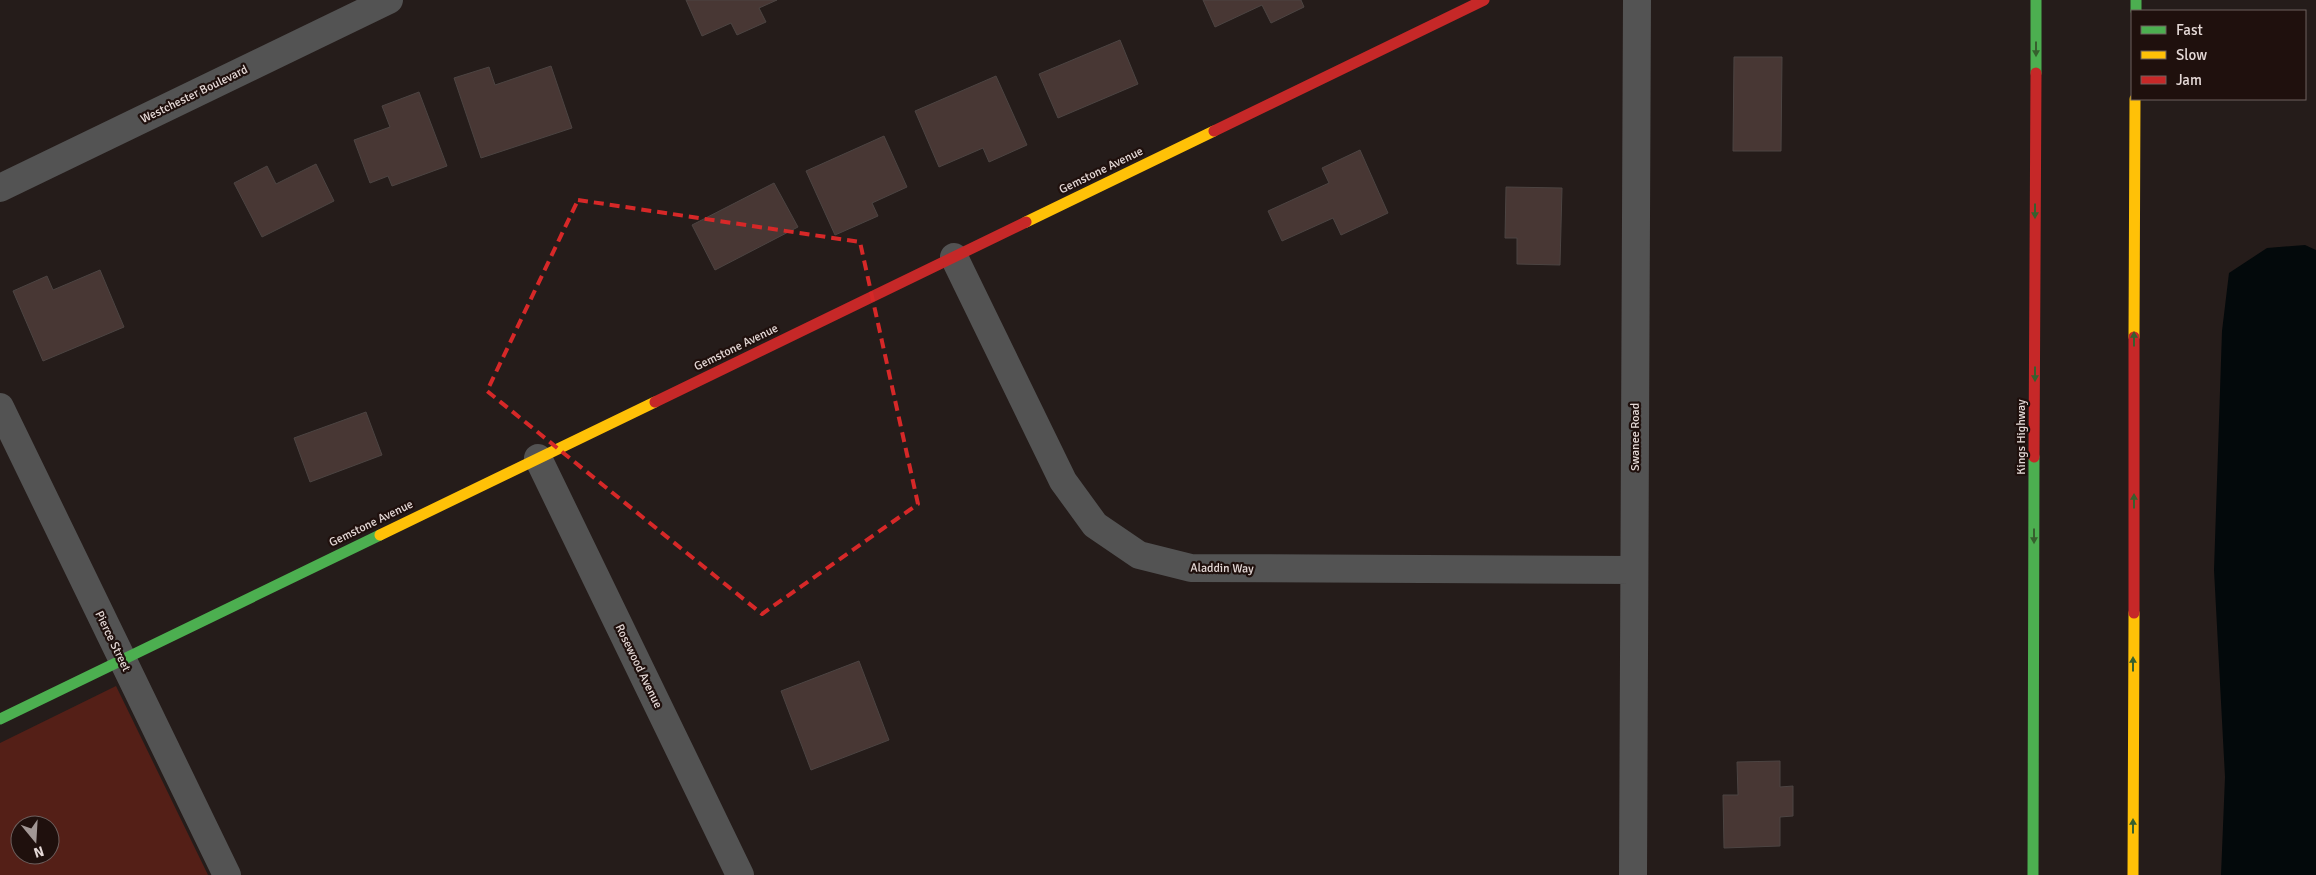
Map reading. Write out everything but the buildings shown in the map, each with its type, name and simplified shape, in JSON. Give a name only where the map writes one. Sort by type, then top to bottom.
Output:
[{"type":"main road","name":"Gemstone Avenue","points":[[0,718],[1484,0]]},
{"type":"main road","name":"Kings Highway","points":[[2033,875],[2036,0]]},
{"type":"main road","points":[[2133,875],[2135,100]]},
{"type":"street","name":"Westchester Boulevard","points":[[0,188],[389,0]]},
{"type":"street","name":"Swanee Road","points":[[1633,875],[1637,0]]},
{"type":"street","name":"Aladdin Way","points":[[954,257],[1063,482],[1095,525],[1139,555],[1191,568],[1634,570]]},
{"type":"street","name":"Pierce Street","points":[[0,407],[227,875]]},
{"type":"street","name":"Rosewood Avenue","points":[[538,458],[740,875]]},
{"type":"highlighted area","points":[[578,200],[860,242],[918,504],[762,614],[487,391]]},
{"type":"shaded area","points":[[2305,245],[2316,250],[2316,875],[2221,875],[2225,777],[2214,570],[2222,331],[2229,273],[2267,248]]},
{"type":"shaded area","points":[[116,686],[208,875],[0,875],[0,743]]},
{"type":"traffic: fast","points":[[2036,0],[2036,73]]},
{"type":"traffic: fast","points":[[2136,0],[2136,10]]},
{"type":"traffic: fast","points":[[2033,875],[2034,457]]},
{"type":"traffic: fast","points":[[0,719],[380,535]]},
{"type":"traffic: slow","points":[[2134,337],[2135,100]]},
{"type":"traffic: slow","points":[[1026,222],[1214,131]]},
{"type":"traffic: slow","points":[[380,535],[655,402]]},
{"type":"traffic: slow","points":[[2133,875],[2134,613]]},
{"type":"traffic: jam","points":[[1214,131],[1484,0]]},
{"type":"traffic: jam","points":[[2034,457],[2036,73]]},
{"type":"traffic: jam","points":[[655,402],[1026,222]]},
{"type":"traffic: jam","points":[[2134,337],[2134,613]]}]
